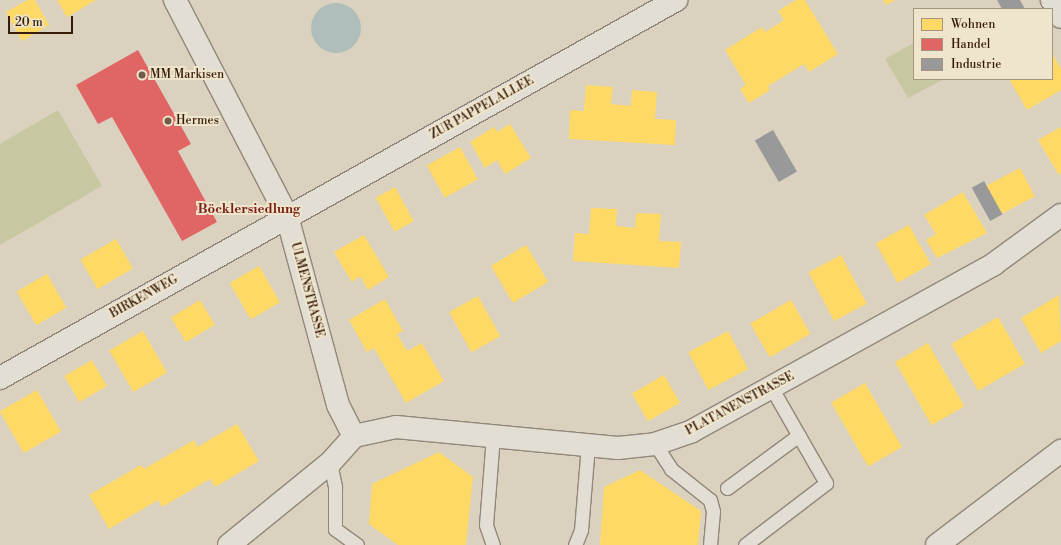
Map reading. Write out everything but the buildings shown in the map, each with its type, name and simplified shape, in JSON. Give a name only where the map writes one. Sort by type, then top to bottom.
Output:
[{"type":"street","name":"ULMENSTRASSE","points":[[175,0],[287,216],[338,405],[354,436]]},
{"type":"street","name":"ZUR PAPPELALLEE","points":[[287,216],[676,0]]},
{"type":"street","points":[[1052,0],[1061,17]]},
{"type":"street","name":"PLATANENSTRASSE","points":[[354,436],[396,427],[618,448],[655,444],[692,431],[994,264],[1061,215]]},
{"type":"street","name":"BIRKENWEG","points":[[0,378],[287,216]]},
{"type":"street","points":[[229,545],[330,463],[354,436]]},
{"type":"street","points":[[937,545],[1061,451]]},
{"type":"lane","points":[[745,545],[826,483],[771,387]]},
{"type":"lane","points":[[727,488],[798,435]]},
{"type":"lane","points":[[493,436],[486,525],[493,545]]},
{"type":"lane","points":[[655,444],[672,469],[710,500],[713,511],[710,545]]},
{"type":"lane","points":[[575,545],[581,530],[588,445]]},
{"type":"lane","points":[[330,463],[336,487],[335,529],[357,545]]},
{"type":"green space","points":[[913,44],[913,80],[942,80],[908,98],[885,59]]},
{"type":"green space","points":[[58,110],[102,186],[0,245],[0,144]]},
{"type":"shaded area","points":[[336,3],[346,5],[354,10],[359,18],[361,28],[359,38],[354,46],[346,51],[336,53],[326,51],[318,46],[313,38],[311,28],[313,18],[318,10],[326,5]]},
{"type":"place","name":"MM Markisen","points":[[142,75]]},
{"type":"place","name":"Hermes","points":[[168,121]]},
{"type":"district","name":"Böcklersiedlung","points":[[249,209]]}]
